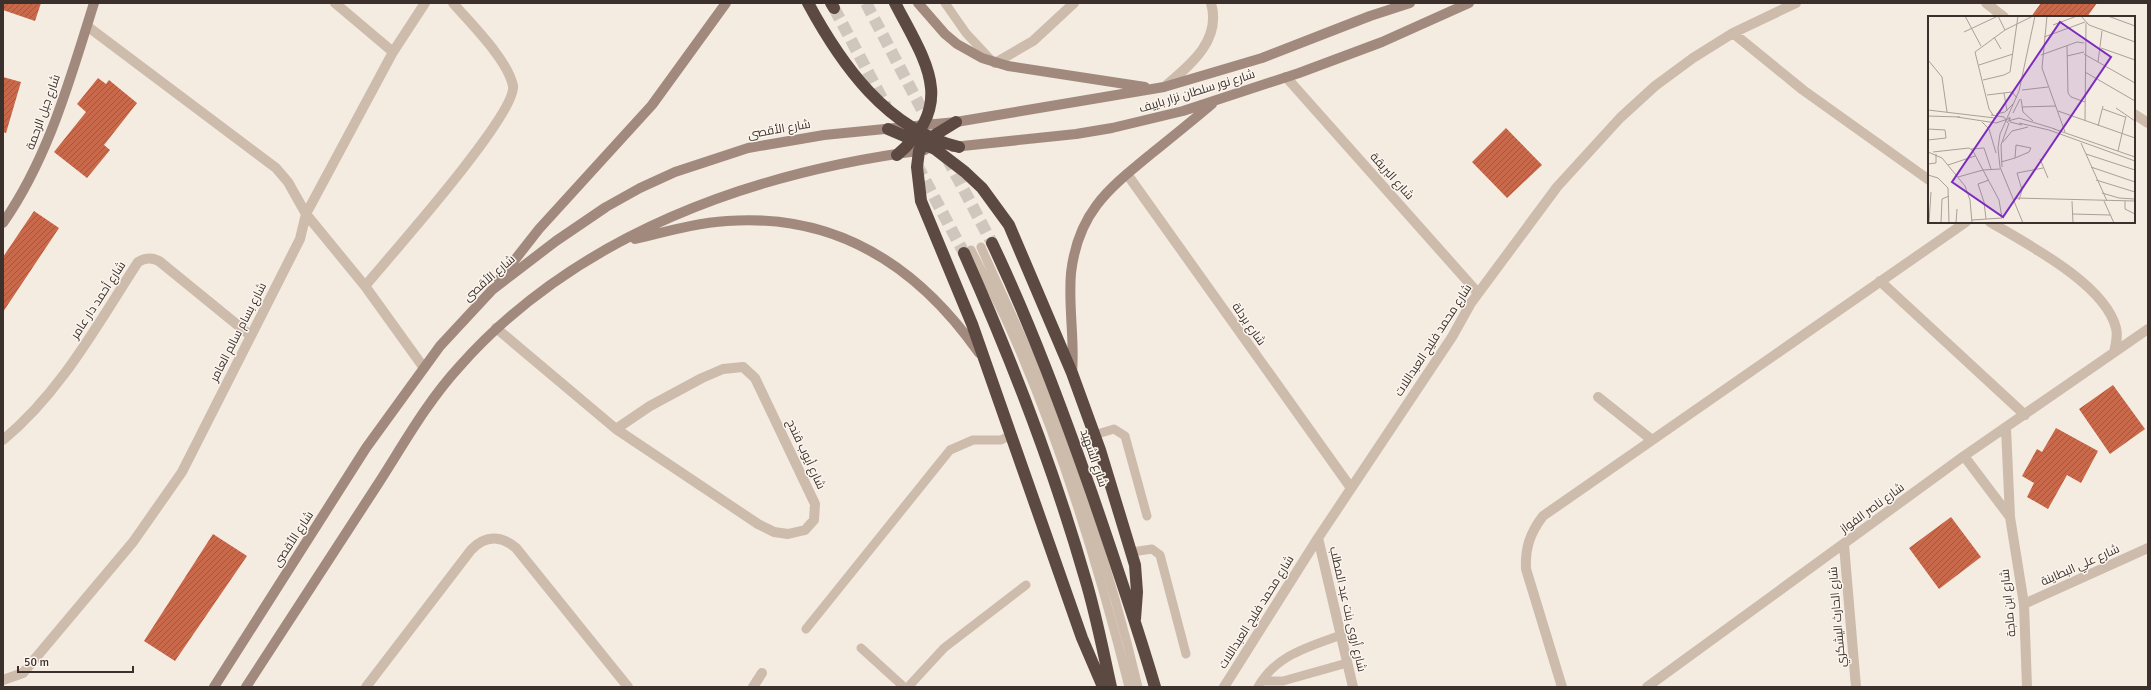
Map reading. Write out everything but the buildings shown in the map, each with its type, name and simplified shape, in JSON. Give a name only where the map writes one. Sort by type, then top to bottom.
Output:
[{"type":"highway","points":[[808,3],[828,39],[854,75],[873,96],[920,137],[965,172],[982,188],[1009,225],[1072,373],[1094,434],[1132,552],[1138,592],[1135,619]]},
{"type":"highway","points":[[895,3],[923,57],[930,77],[932,98],[930,109],[920,137],[917,173],[921,201],[959,288],[1012,434],[1082,638],[1103,687]]},
{"type":"highway","points":[[897,155],[920,137],[956,122]]},
{"type":"highway","points":[[888,129],[959,147]]},
{"type":"highway","name":"شارع الشهيد","points":[[986,245],[1026,318],[1049,373],[1135,619],[1155,687]]},
{"type":"highway","points":[[968,252],[1035,430],[1085,577],[1111,687]]},
{"type":"main road","name":"شارع جبل الرحمة","points":[[3,223],[24,190],[46,146],[57,119],[94,3]]},
{"type":"main road","points":[[492,290],[539,230],[652,105],[726,3]]},
{"type":"main road","points":[[918,3],[934,23],[957,44],[995,63],[1153,89]]},
{"type":"main road","name":"شارع نور سلطان نزار باييف","points":[[956,122],[1164,87],[1262,58],[1370,16],[1410,3]]},
{"type":"main road","name":"شارع نور سلطان نزار باييف","points":[[935,149],[1068,135],[1112,128],[1183,111],[1286,77],[1382,42],[1469,3]]},
{"type":"main road","points":[[1072,373],[1074,341],[1071,275],[1074,255],[1085,224],[1098,202],[1111,187],[1218,99]]},
{"type":"main road","name":"شارع الأقصى","points":[[214,687],[366,448],[424,368],[462,321],[492,290],[556,241],[606,207],[675,172],[748,148],[786,140],[888,129]]},
{"type":"main road","points":[[246,687],[430,404],[457,369],[496,328],[537,293],[582,262],[654,224],[729,194],[806,172],[897,155]]},
{"type":"main road","points":[[619,243],[693,225],[740,220],[761,220],[789,223],[842,237],[891,262],[931,294],[966,334],[985,360]]},
{"type":"street","points":[[335,3],[393,52]]},
{"type":"street","name":"شارع بسام سالم العامر","points":[[3,680],[23,673],[111,571],[152,517],[182,472],[300,239],[306,214],[393,52],[425,3]]},
{"type":"street","points":[[365,286],[459,175],[507,107],[509,101],[513,88],[507,68],[453,3]]},
{"type":"street","points":[[995,63],[1033,41],[1074,3]]},
{"type":"street","points":[[1164,87],[1188,67],[1202,51],[1211,32],[1211,3]]},
{"type":"street","name":"شارع محمد فليح العبداللات","points":[[1224,687],[1318,538],[1452,337],[1464,313],[1557,188],[1620,118],[1655,86],[1693,58],[1733,33],[1796,3]]},
{"type":"street","points":[[1986,3],[2003,16]]},
{"type":"street","points":[[87,26],[276,168],[288,182],[306,214],[365,286],[424,368]]},
{"type":"street","points":[[1733,33],[1804,90],[1928,179]]},
{"type":"street","name":"شارع البريقة","points":[[1286,77],[1478,293]]},
{"type":"street","points":[[2135,115],[2148,123]]},
{"type":"street","name":"شارع بردلة","points":[[1127,174],[1351,488]]},
{"type":"street","points":[[1562,687],[1528,583],[1525,555],[1528,541],[1543,516],[1965,223]]},
{"type":"street","points":[[1992,223],[2047,255],[2093,292],[2106,307],[2116,327],[2117,339],[2114,352]]},
{"type":"street","name":"شارع أحمد دار عامر","points":[[3,440],[25,422],[56,386],[138,262],[144,259],[153,258],[159,261],[251,336]]},
{"type":"street","points":[[1880,281],[2025,415]]},
{"type":"street","name":"شارع أيوب قندح","points":[[496,328],[616,429],[758,524],[774,532],[788,534],[805,530],[814,520],[815,504],[787,444],[755,378],[743,368],[723,369],[702,378],[650,406],[616,429]]},
{"type":"street","name":"شارع ناصر الفواز","points":[[1647,687],[1844,545],[1964,456],[2148,329]]},
{"type":"street","points":[[1598,397],[1652,440]]},
{"type":"street","name":"شارع ابن ماجة","points":[[2006,428],[2010,517],[2024,604],[2027,687]]},
{"type":"street","name":"شارع ابن ماجة","points":[[1964,456],[2010,517]]},
{"type":"street","points":[[366,687],[472,550],[485,539],[493,538],[502,539],[516,548],[628,687]]},
{"type":"street","name":"شارع أروى بنت عبد المطلب","points":[[1318,538],[1353,687]]},
{"type":"street","name":"شارع الحارث اليشكري","points":[[1844,545],[1856,687]]},
{"type":"street","name":"شارع علي البطاينة","points":[[2024,604],[2148,548]]},
{"type":"street","points":[[753,687],[762,673]]},
{"type":"lane","points":[[945,3],[970,38],[995,63]]},
{"type":"lane","points":[[986,245],[1042,385],[1076,478],[1112,588],[1138,687]]},
{"type":"lane","points":[[968,252],[1009,326],[1059,454],[1101,581],[1129,687]]},
{"type":"lane","points":[[1094,434],[1114,429],[1125,436],[1147,516]]},
{"type":"lane","points":[[806,629],[950,450],[973,440],[1001,440],[1012,434]]},
{"type":"lane","points":[[1132,552],[1152,549],[1160,554],[1186,654]]},
{"type":"lane","points":[[908,687],[944,648],[1026,585]]},
{"type":"lane","points":[[1260,684],[1268,672],[1283,658],[1341,636]]},
{"type":"lane","points":[[862,648],[904,687]]},
{"type":"lane","points":[[1260,684],[1283,681],[1347,663]]},
{"type":"tunnel","points":[[866,3],[930,125]]},
{"type":"tunnel","points":[[834,8],[886,106]]},
{"type":"tunnel","points":[[947,158],[992,243]]},
{"type":"tunnel","points":[[917,165],[964,253]]}]
